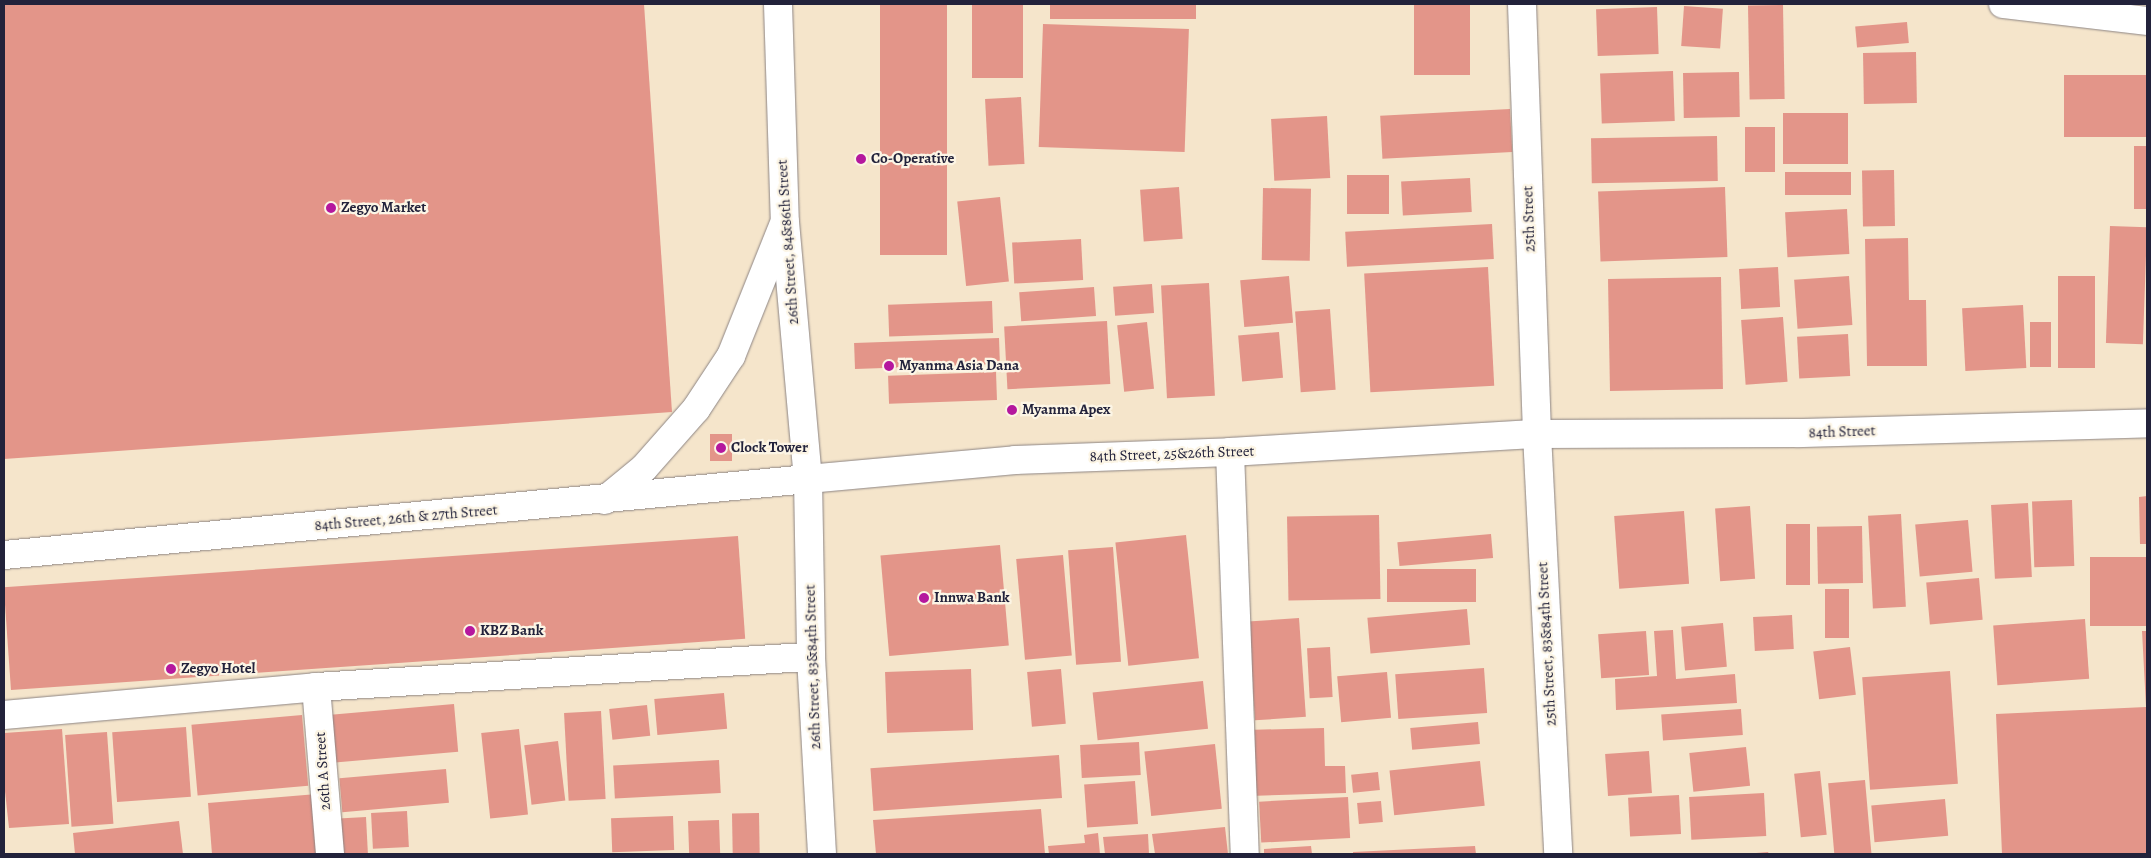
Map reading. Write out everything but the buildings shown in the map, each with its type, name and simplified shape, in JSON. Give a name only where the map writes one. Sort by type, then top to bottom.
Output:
[{"type":"street","name":"26th Street, 84&86th Street","points":[[778,4],[785,222],[808,479]]},
{"type":"street","name":"25th Street","points":[[1522,4],[1536,434]]},
{"type":"street","points":[[2004,4],[2147,21]]},
{"type":"street","points":[[605,500],[644,468],[696,409],[731,356],[785,222]]},
{"type":"street","name":"84th Street","points":[[1536,434],[1799,433],[2147,424]]},
{"type":"street","name":"84th Street, 25&26th Street","points":[[808,479],[1015,460],[1230,452],[1536,434]]},
{"type":"street","name":"25th Street, 83&84th Street","points":[[1536,434],[1558,854]]},
{"type":"street","points":[[1230,452],[1245,854]]},
{"type":"street","name":"84th Street, 26th & 27th Street","points":[[4,555],[605,500],[808,479]]},
{"type":"street","name":"26th Street, 83&84th Street","points":[[808,479],[811,657],[822,854]]},
{"type":"street","points":[[4,715],[316,688],[811,657]]},
{"type":"street","name":"26th A Street","points":[[316,688],[330,854]]},
{"type":"place","name":"Co-Operative","points":[[861,159]]},
{"type":"place","name":"Zegyo Market","points":[[331,208]]},
{"type":"place","name":"Myanma Asia Dana","points":[[889,366]]},
{"type":"place","name":"Myanma Apex","points":[[1012,410]]},
{"type":"place","name":"Clock Tower","points":[[721,448]]},
{"type":"place","name":"Innwa Bank","points":[[924,598]]},
{"type":"place","name":"KBZ Bank","points":[[470,631]]},
{"type":"place","name":"Zegyo Hotel","points":[[171,669]]}]
